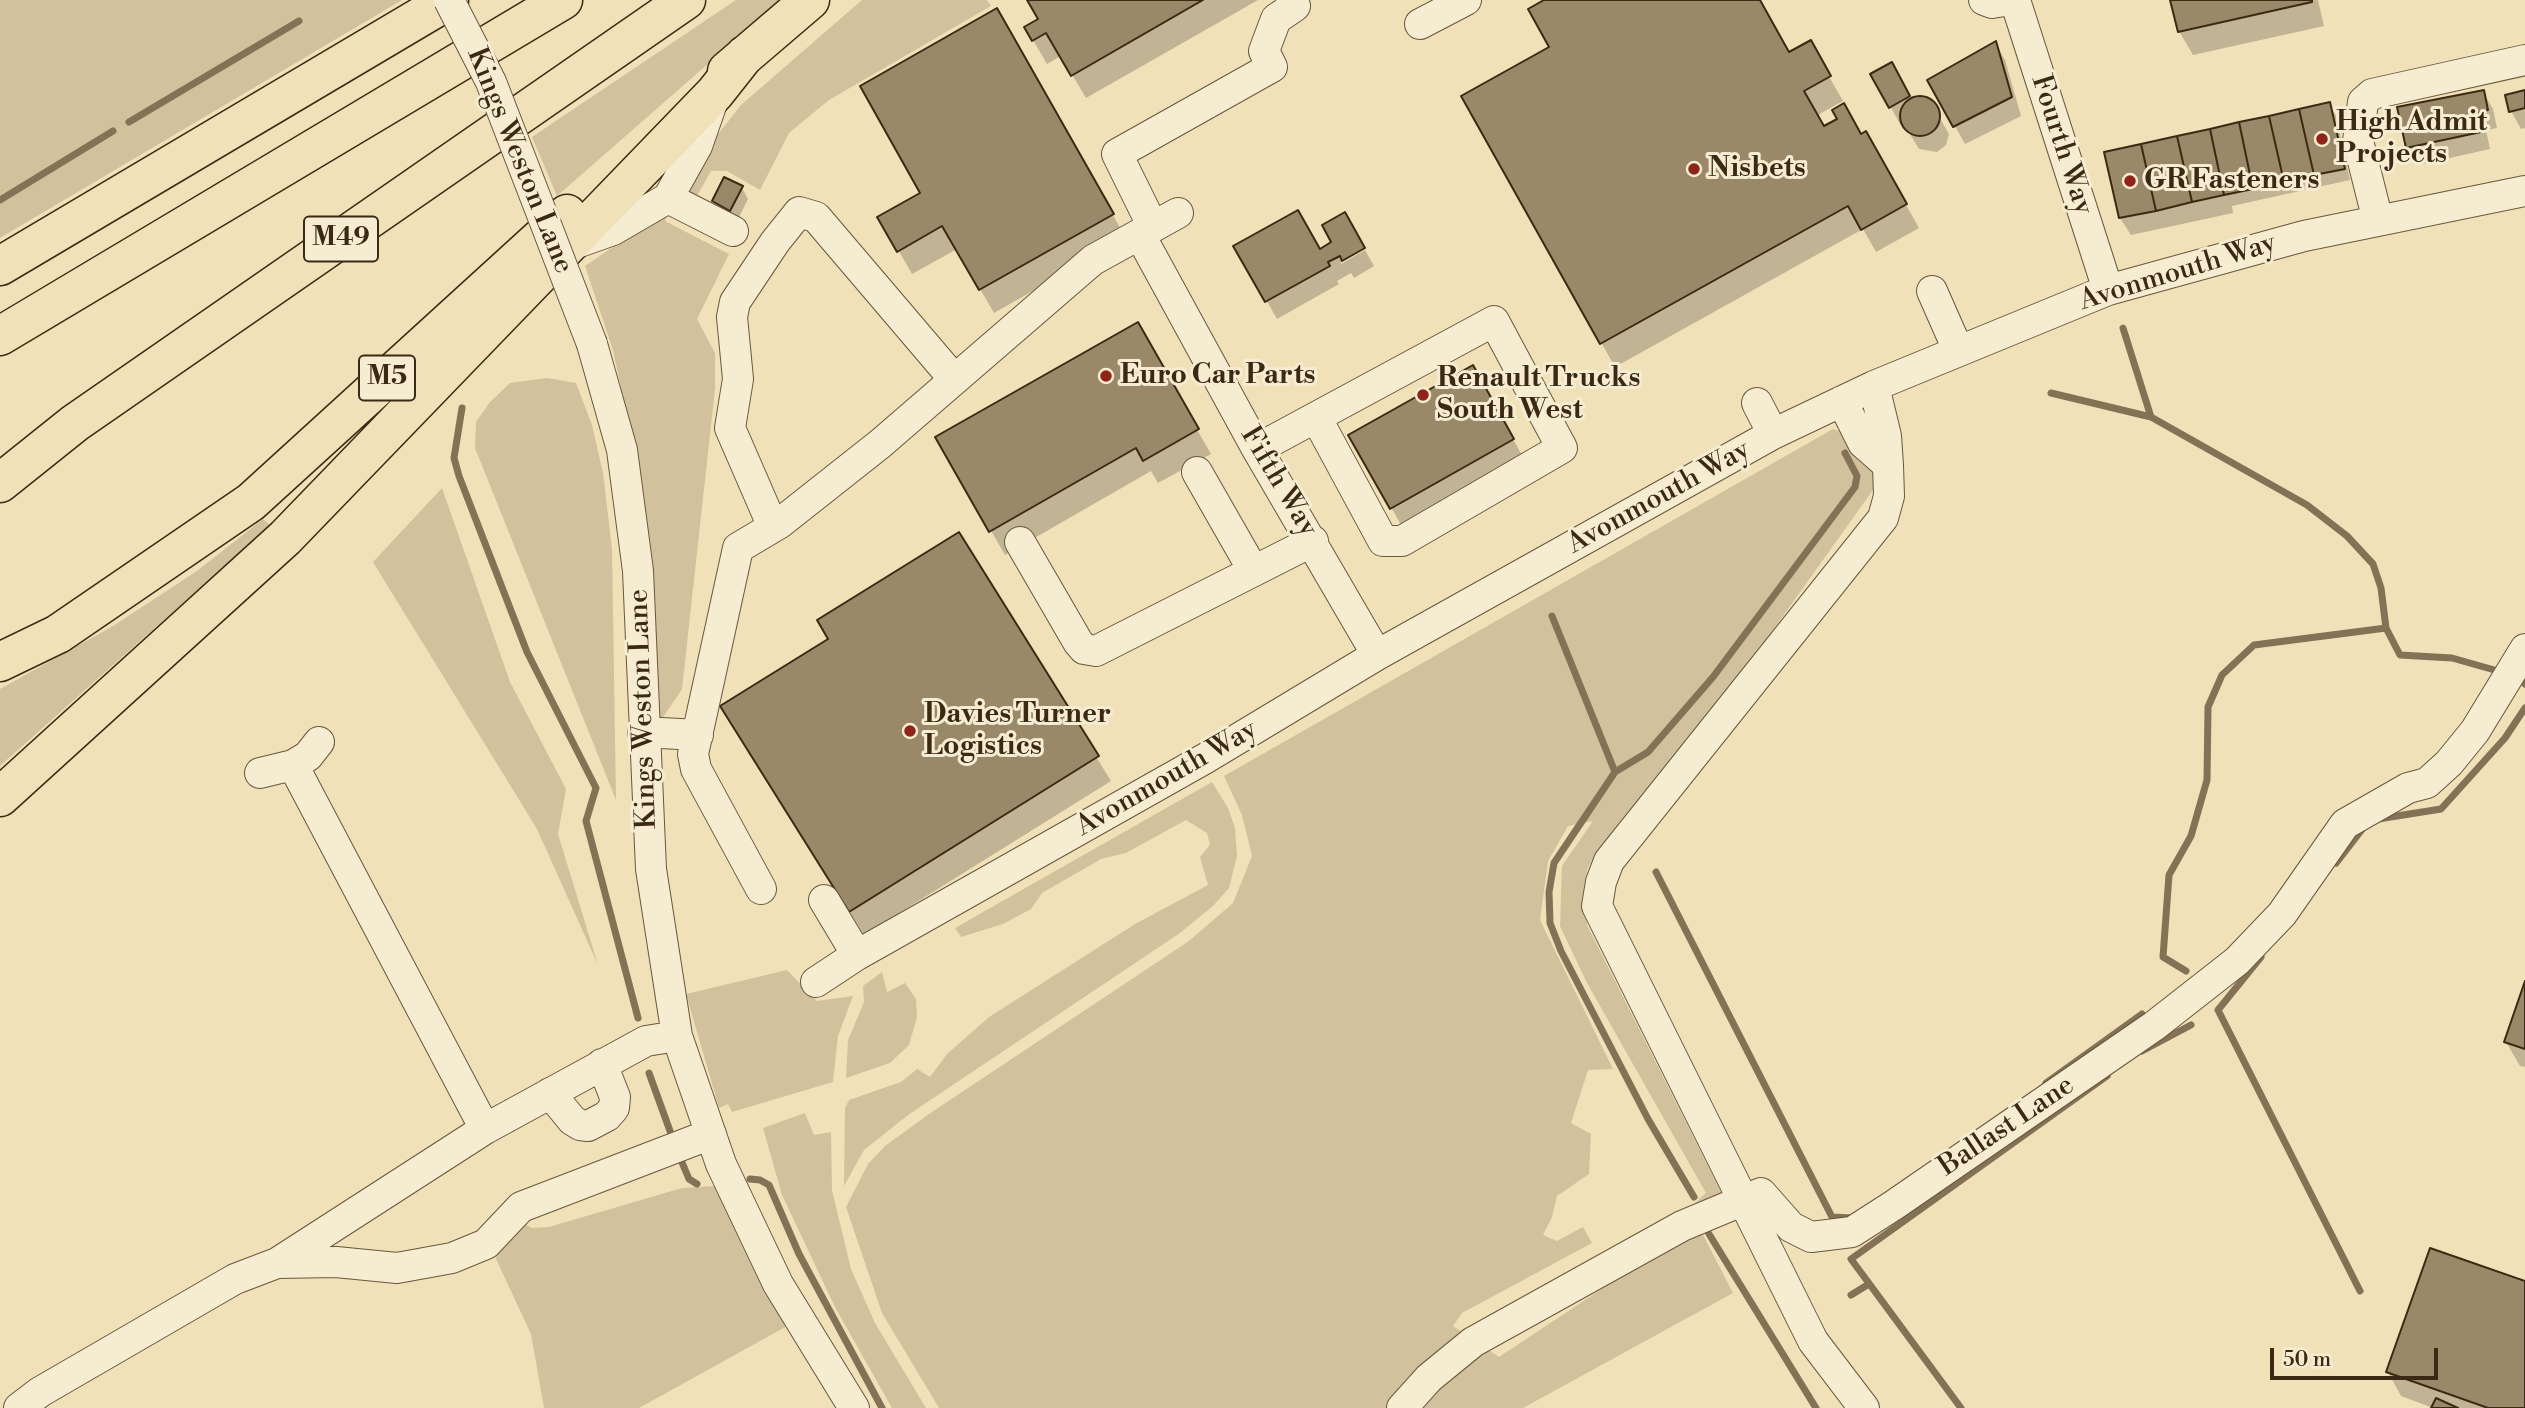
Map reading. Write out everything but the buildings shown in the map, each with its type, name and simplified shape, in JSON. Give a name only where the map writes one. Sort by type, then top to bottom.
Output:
[{"type":"highway","points":[[0,266],[449,0]]},
{"type":"highway","points":[[0,336],[563,0]]},
{"type":"highway","name":"M49","points":[[0,483],[75,423],[686,0]]},
{"type":"highway","name":"M5","points":[[0,662],[58,634],[251,502],[745,55],[810,0]]},
{"type":"highway","points":[[0,797],[285,538],[715,93],[745,55]]},
{"type":"street","name":"Kings Weston Lane","points":[[449,0],[491,82],[592,344],[622,450],[638,571],[651,869],[677,1036],[698,1139],[721,1164],[778,1284],[854,1408]]},
{"type":"street","name":"Fifth Way","points":[[1291,0],[1295,6],[1276,19],[1264,51],[1272,67],[1117,154],[1157,225],[1257,449],[1377,655]]},
{"type":"street","points":[[1420,24],[1466,0]]},
{"type":"street","points":[[1984,0],[1992,3],[2010,0]]},
{"type":"street","name":"Fourth Way","points":[[2015,0],[2108,290]]},
{"type":"street","points":[[2378,221],[2358,141],[2363,102],[2372,94],[2525,60]]},
{"type":"street","points":[[568,246],[613,230],[668,198],[697,146],[715,93]]},
{"type":"street","name":"Avonmouth Way","points":[[816,982],[857,955],[1194,765],[1377,655],[1773,434],[1874,386],[2108,290],[2304,236],[2525,191]]},
{"type":"street","points":[[668,198],[733,231]]},
{"type":"street","points":[[773,527],[730,428],[738,379],[732,317],[735,302],[775,242],[799,212],[816,217],[954,379]]},
{"type":"street","points":[[761,889],[696,769],[693,754],[738,548],[773,527],[880,444],[1093,260],[1157,225]]},
{"type":"street","points":[[1932,291],[1958,351]]},
{"type":"street","points":[[1257,449],[1317,419],[1494,321],[1562,448],[1402,541],[1383,541],[1317,419]]},
{"type":"street","points":[[1864,1408],[1813,1341],[1742,1204],[1597,906],[1601,882],[1609,861],[1871,537],[1883,518],[1889,496],[1888,465],[1883,423],[1874,386]]},
{"type":"street","points":[[1842,401],[1863,443],[1888,465]]},
{"type":"street","points":[[1758,403],[1773,434]]},
{"type":"street","points":[[1197,472],[1253,570]]},
{"type":"street","points":[[1020,542],[1078,642],[1090,651],[1096,651],[1313,541]]},
{"type":"street","name":"Ballast Lane","points":[[1402,1408],[1429,1378],[1474,1342],[1682,1226],[1742,1204],[1762,1193],[1791,1227],[1811,1237],[1852,1232],[2154,1026],[2246,952],[2282,914],[2346,824],[2408,788],[2427,783],[2449,763],[2475,732],[2525,649]]},
{"type":"street","points":[[643,732],[698,735]]},
{"type":"street","points":[[260,773],[293,765],[308,756],[319,742]]},
{"type":"street","points":[[293,765],[485,1129]]},
{"type":"street","points":[[824,900],[857,955]]},
{"type":"street","points":[[19,1408],[40,1392],[235,1279],[276,1263],[485,1129],[646,1041],[677,1036]]},
{"type":"street","points":[[550,1093],[572,1120],[580,1125],[588,1126],[607,1116],[614,1108],[615,1097],[602,1064]]},
{"type":"street","points":[[276,1263],[336,1262],[397,1268],[452,1258],[486,1244],[521,1206],[698,1139]]},
{"type":"shaded area","points":[[0,0],[402,0],[0,238]]},
{"type":"shaded area","points":[[736,0],[781,0],[557,196],[532,137]]},
{"type":"shaded area","points":[[862,0],[987,0],[991,6],[829,100],[789,133],[760,190],[727,171],[711,171],[697,196],[680,192],[696,162],[741,105]]},
{"type":"shaded area","points":[[670,208],[665,221],[729,254],[697,319],[715,353],[715,389],[682,689],[660,722],[652,715],[637,463],[613,350],[585,266]]},
{"type":"shaded area","points":[[547,378],[576,383],[592,425],[603,473],[612,549],[616,800],[475,448],[476,422],[490,402],[510,383]]},
{"type":"shaded area","points":[[1833,429],[1845,433],[1856,446],[1865,466],[1870,463],[1875,474],[1873,490],[1743,672],[1595,854],[1587,870],[1582,899],[1587,925],[1725,1200],[1691,1207],[1706,1193],[1587,983],[1560,926],[1562,866],[1593,821],[1568,826],[1548,861],[1540,920],[1613,1069],[1588,1070],[1571,1123],[1591,1134],[1589,1174],[1557,1196],[1552,1217],[1543,1235],[1557,1241],[1583,1227],[1592,1243],[1462,1313],[1453,1326],[1499,1357],[1674,1241],[1701,1231],[1733,1293],[1523,1408],[939,1408],[882,1313],[846,1207],[868,1164],[885,1146],[929,1114],[1189,941],[1233,903],[1252,856],[1242,815],[1224,776]]},
{"type":"shaded area","points":[[442,488],[510,682],[566,789],[558,834],[598,965],[537,829],[373,562]]},
{"type":"shaded area","points":[[263,519],[270,525],[0,766],[0,689],[113,626],[197,571]]},
{"type":"shaded area","points":[[1212,782],[1228,808],[1235,828],[1237,856],[1229,888],[1213,906],[1180,933],[908,1115],[864,1150],[844,1186],[845,1108],[849,1100],[901,1082],[917,1069],[930,1077],[947,1054],[989,1017],[1135,924],[1208,885],[1200,857],[1210,845],[1207,833],[1186,820],[1126,853],[1101,859],[1042,893],[1031,909],[1003,924],[961,937],[955,928]]},
{"type":"shaded area","points":[[787,970],[817,1001],[853,996],[838,1036],[833,1082],[732,1112],[728,1104],[719,1108],[686,994]]},
{"type":"shaded area","points":[[882,972],[887,992],[905,983],[916,999],[917,1017],[909,1045],[890,1063],[846,1078],[848,1040],[864,1002],[863,986]]},
{"type":"shaded area","points":[[805,1113],[814,1135],[831,1132],[832,1190],[851,1269],[875,1323],[926,1408],[892,1408],[835,1307],[782,1195],[763,1128]]},
{"type":"shaded area","points":[[716,1186],[789,1325],[639,1408],[544,1408],[531,1334],[496,1259],[497,1254],[524,1223],[532,1228],[549,1227],[682,1188]]},
{"type":"waterway","points":[[129,122],[299,21]]},
{"type":"waterway","points":[[0,200],[113,131]]},
{"type":"waterway","points":[[2123,328],[2151,417],[2307,505],[2347,536],[2373,564],[2381,588],[2386,628],[2400,655],[2452,658],[2498,671]]},
{"type":"waterway","points":[[2051,393],[2151,417]]},
{"type":"waterway","points":[[462,408],[454,458],[459,476],[527,652],[596,788],[586,821],[638,1018]]},
{"type":"waterway","points":[[1694,1197],[1648,1119],[1561,951],[1550,923],[1549,892],[1554,863],[1615,772],[1648,752],[1713,677],[1855,487],[1857,476],[1845,453]]},
{"type":"waterway","points":[[1552,616],[1615,772]]},
{"type":"waterway","points":[[2186,971],[2163,957],[2169,875],[2191,836],[2207,780],[2208,707],[2222,675],[2254,645],[2386,628]]},
{"type":"waterway","points":[[2378,819],[2441,809],[2505,738],[2525,708]]},
{"type":"waterway","points":[[2336,863],[2363,828]]},
{"type":"waterway","points":[[1656,872],[1832,1217],[1853,1218]]},
{"type":"waterway","points":[[2261,957],[2218,1010],[2360,1291]]},
{"type":"waterway","points":[[2046,1083],[2142,1014]]},
{"type":"waterway","points":[[2142,1051],[2191,1025]]},
{"type":"waterway","points":[[649,1073],[674,1142]]},
{"type":"waterway","points":[[1961,1408],[1851,1259],[2107,1076]]},
{"type":"waterway","points":[[678,1153],[689,1179],[697,1184]]},
{"type":"waterway","points":[[750,1179],[769,1185],[799,1254],[882,1408]]},
{"type":"waterway","points":[[1709,1234],[1816,1408]]},
{"type":"waterway","points":[[1851,1295],[1869,1284]]},
{"type":"place","name":"High Admit Projects","points":[[2322,139]]},
{"type":"place","name":"Nisbets","points":[[1694,169]]},
{"type":"place","name":"GR Fasteners","points":[[2130,181]]},
{"type":"place","name":"Euro Car Parts","points":[[1106,376]]},
{"type":"place","name":"Renault Trucks South West","points":[[1423,395]]},
{"type":"place","name":"Davies Turner Logistics","points":[[910,731]]}]
